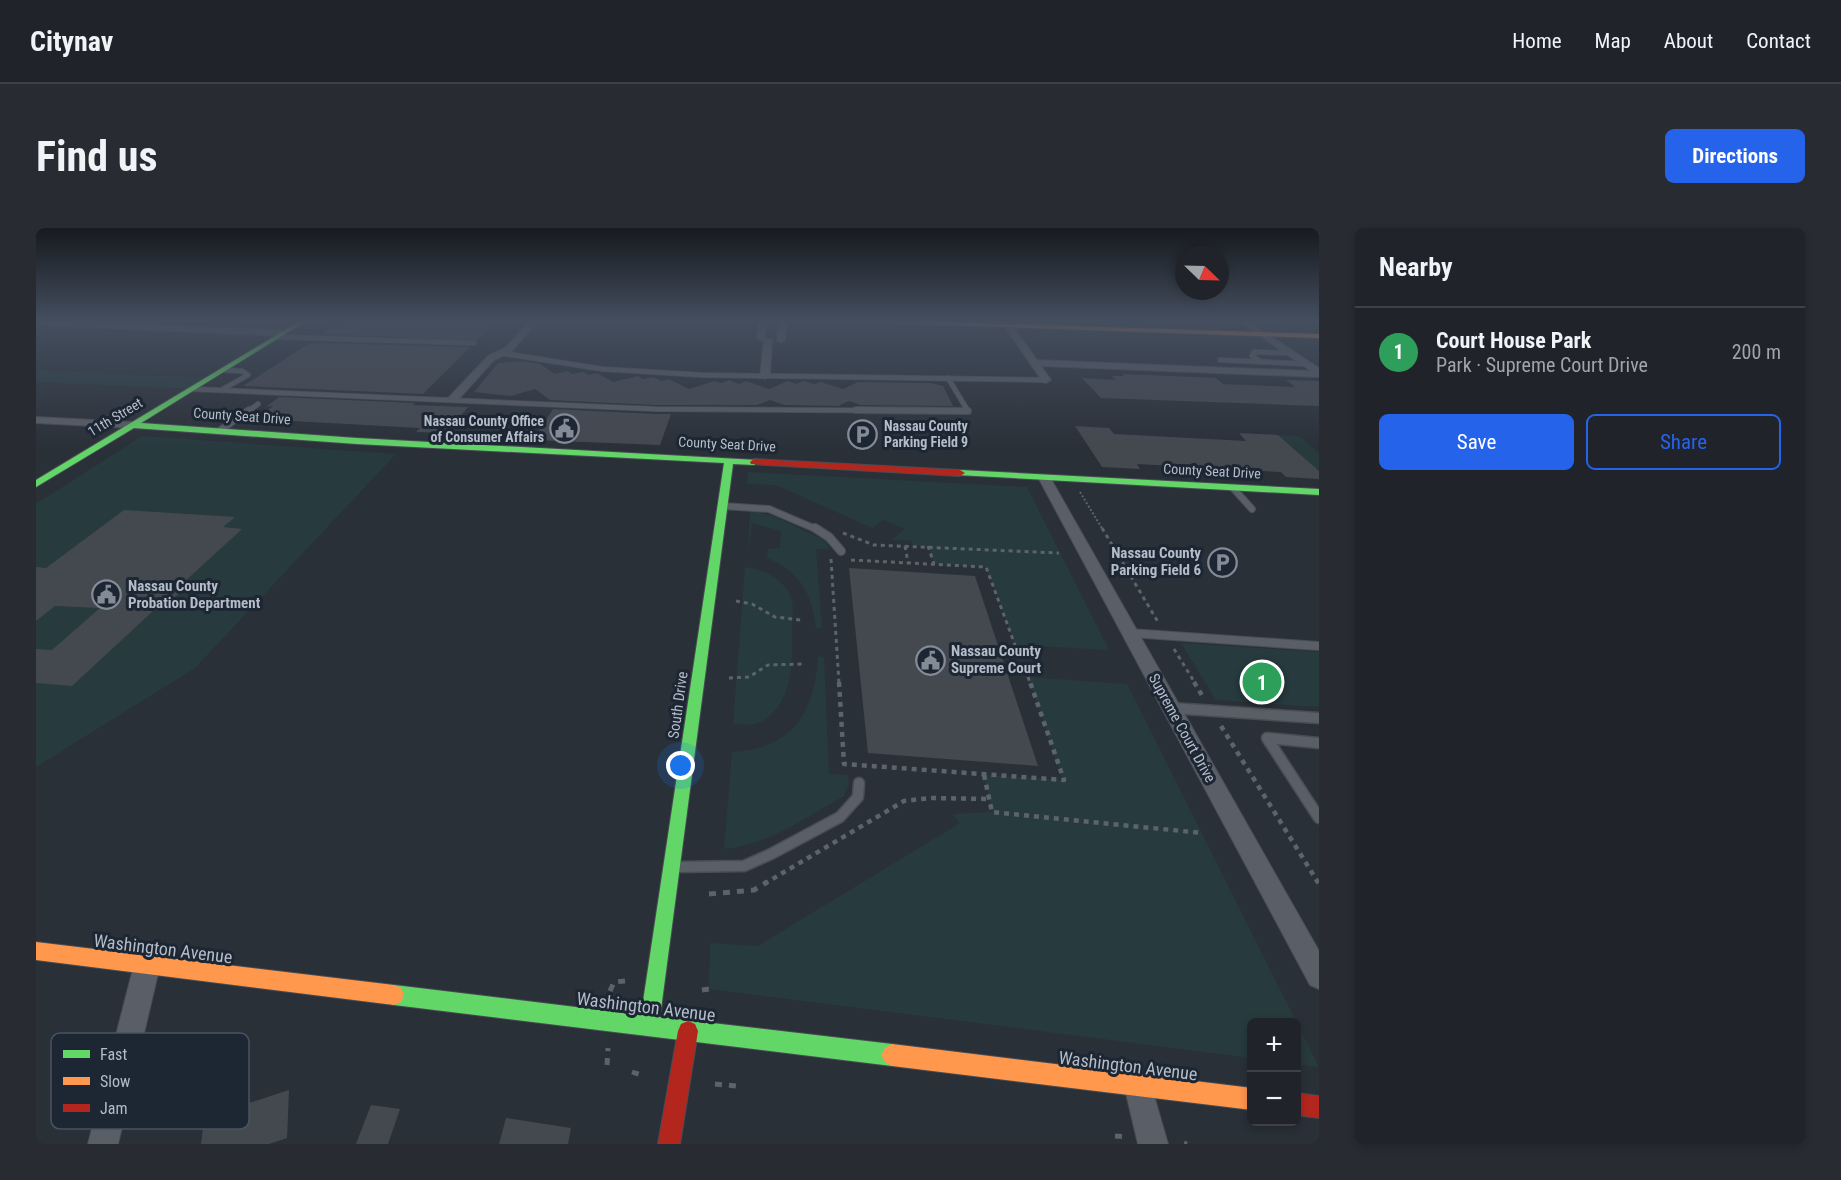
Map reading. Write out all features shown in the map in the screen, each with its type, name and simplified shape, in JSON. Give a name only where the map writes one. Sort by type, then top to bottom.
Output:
[{"type":"street","name":"11th Street","points":[[36,484],[233,364]]},
{"type":"street","points":[[453,399],[486,364]]},
{"type":"street","points":[[765,364],[765,376]]},
{"type":"street","points":[[1035,364],[1046,380]]},
{"type":"street","points":[[1055,364],[1319,373]]},
{"type":"street","points":[[1308,364],[1319,373]]},
{"type":"street","points":[[36,420],[133,425]]},
{"type":"street","name":"County Seat Drive","points":[[133,425],[366,442],[1319,492]]},
{"type":"street","name":"South Drive","points":[[649,1026],[729,461]]},
{"type":"street","name":"Supreme Court Drive","points":[[1045,479],[1319,976]]},
{"type":"street","name":"Washington Avenue","points":[[36,951],[1247,1099]]},
{"type":"street","points":[[130,1033],[147,965]]},
{"type":"street","points":[[669,1144],[688,1031]]},
{"type":"street","points":[[1138,1085],[1141,1140]]},
{"type":"street","points":[[1301,1105],[1319,1107]]},
{"type":"street","points":[[103,1144],[107,1129]]},
{"type":"lane","points":[[569,364],[602,369],[702,375],[1046,380]]},
{"type":"lane","points":[[1302,364],[1308,364]]},
{"type":"lane","points":[[220,390],[248,375],[242,371],[223,370]]},
{"type":"lane","points":[[192,389],[655,409],[968,411],[948,378]]},
{"type":"lane","points":[[219,431],[258,404]]},
{"type":"lane","points":[[1233,488],[1252,509]]},
{"type":"lane","points":[[723,506],[762,507],[787,516],[832,538],[839,544],[841,551]]},
{"type":"lane","points":[[1130,633],[1319,646]]},
{"type":"lane","points":[[1171,708],[1319,718]]},
{"type":"lane","points":[[1319,743],[1267,738],[1319,818]]},
{"type":"lane","points":[[671,867],[744,866],[840,817],[858,796],[859,783]]},
{"type":"path","points":[[1079,489],[1211,711]]},
{"type":"path","points":[[913,545],[1059,553]]},
{"type":"path","points":[[905,546],[908,563]]},
{"type":"path","points":[[928,546],[934,564]]},
{"type":"path","points":[[1015,645],[986,567],[831,559],[844,764],[1064,780],[1028,677]]},
{"type":"path","points":[[736,601],[754,602],[771,615],[801,620]]},
{"type":"path","points":[[729,678],[749,677],[768,665],[803,664]]},
{"type":"path","points":[[1229,722],[1217,721],[1319,884]]},
{"type":"path","points":[[984,774],[992,812],[1202,833]]},
{"type":"path","points":[[709,894],[754,890],[858,826],[904,801],[930,798],[990,799]]},
{"type":"path","points":[[610,991],[614,982],[625,981]]},
{"type":"path","points":[[607,1065],[608,1047]]},
{"type":"path","points":[[632,1072],[644,1076]]},
{"type":"path","points":[[715,1084],[736,1086]]},
{"type":"path","points":[[1115,1136],[1141,1140]]},
{"type":"green space","points":[[36,370],[211,378],[192,389],[36,382]]},
{"type":"green space","points":[[1278,435],[1299,436],[1319,453],[1319,471]]},
{"type":"green space","points":[[142,436],[396,454],[195,668],[36,767],[36,504]]},
{"type":"green space","points":[[748,472],[1027,487],[1109,650],[1015,645],[986,567],[934,564],[928,546],[913,545],[912,541],[891,540],[905,529],[883,520],[872,528],[783,488],[773,485],[747,484]]},
{"type":"green space","points":[[750,510],[776,517],[826,541],[829,550],[816,549],[822,628],[816,628],[807,594],[796,577],[778,563],[767,558],[768,549],[780,548],[781,531],[752,523],[748,552]]},
{"type":"green space","points":[[745,567],[767,573],[780,581],[789,593],[793,606],[791,667],[786,693],[771,714],[757,723],[733,724]]},
{"type":"green space","points":[[1181,643],[1319,652],[1319,707],[1216,700]]},
{"type":"green space","points":[[818,656],[824,657],[829,774],[848,775],[849,784],[844,796],[772,836],[724,849],[732,752],[770,744],[785,735],[796,724],[812,695]]},
{"type":"green space","points":[[1028,677],[1127,684],[1294,1018],[1247,1018],[1247,1057],[709,989],[710,943],[758,946],[960,823],[952,814],[992,812],[984,775],[1063,780]]},
{"type":"green space","points":[[1301,1031],[1319,1067],[1301,1065]]},
{"type":"building","points":[[278,364],[453,364],[423,394],[243,386]]},
{"type":"building","points":[[497,364],[538,364],[555,374],[567,371],[572,374],[597,373],[613,382],[638,376],[643,379],[654,377],[661,381],[669,379],[689,389],[714,381],[721,383],[729,380],[739,384],[746,381],[769,389],[788,381],[796,384],[804,381],[814,384],[821,382],[843,389],[858,382],[931,383],[943,386],[953,406],[861,405],[849,401],[838,406],[785,405],[770,400],[757,405],[655,405],[550,400],[535,389],[511,396],[474,392]]},
{"type":"building","points":[[1122,374],[1216,378],[1223,384],[1295,387],[1286,380],[1319,381],[1319,406],[1101,398],[1082,378],[1116,380],[1112,376],[1124,376]]},
{"type":"building","points":[[279,397],[468,407],[446,433],[416,432],[420,428],[256,419],[273,406],[266,407]]},
{"type":"building","name":"Nassau County Office of Consumer Affairs","points":[[553,409],[671,414],[660,445],[533,440]]},
{"type":"building","points":[[1075,426],[1109,428],[1114,434],[1246,441],[1239,433],[1278,435],[1319,471],[1319,479],[1286,477],[1281,472],[1137,464],[1140,469],[1102,467]]},
{"type":"building","name":"Nassau County Probation Department","points":[[124,510],[235,517],[223,527],[242,529],[183,583],[190,583],[160,611],[153,611],[72,686],[36,683],[36,649],[52,650],[100,608],[55,606],[36,621],[36,567],[46,568]]},
{"type":"building","name":"Nassau County Supreme Court","points":[[849,568],[975,576],[1038,766],[868,753]]},
{"type":"building","points":[[289,1090],[287,1138],[269,1144],[201,1144],[203,1129],[249,1129],[249,1103]]},
{"type":"building","points":[[371,1105],[400,1109],[388,1144],[356,1144]]},
{"type":"building","points":[[506,1118],[571,1128],[568,1144],[499,1144]]},
{"type":"traffic: fast","points":[[36,484],[233,364]]},
{"type":"traffic: fast","points":[[133,425],[357,441],[754,462]]},
{"type":"traffic: fast","points":[[649,1026],[729,461]]},
{"type":"traffic: fast","points":[[960,473],[1319,492]]},
{"type":"traffic: fast","points":[[394,995],[892,1055]]},
{"type":"traffic: slow","points":[[36,951],[394,995]]},
{"type":"traffic: slow","points":[[892,1055],[1247,1098]]},
{"type":"traffic: jam","points":[[754,462],[960,473]]},
{"type":"traffic: jam","points":[[669,1144],[688,1031]]},
{"type":"traffic: jam","points":[[1301,1105],[1319,1107]]},
{"type":"place","name":"Nassau County Office of Consumer Affairs","points":[[565,429]]},
{"type":"place","name":"Nassau County Parking Field 9","points":[[863,434]]},
{"type":"place","name":"Nassau County Parking Field 6","points":[[1222,562]]},
{"type":"place","name":"Nassau County Probation Department","points":[[107,595]]},
{"type":"place","name":"Nassau County Supreme Court","points":[[930,660]]},
{"type":"place","name":"Court House Park","points":[[1262,682]]}]
